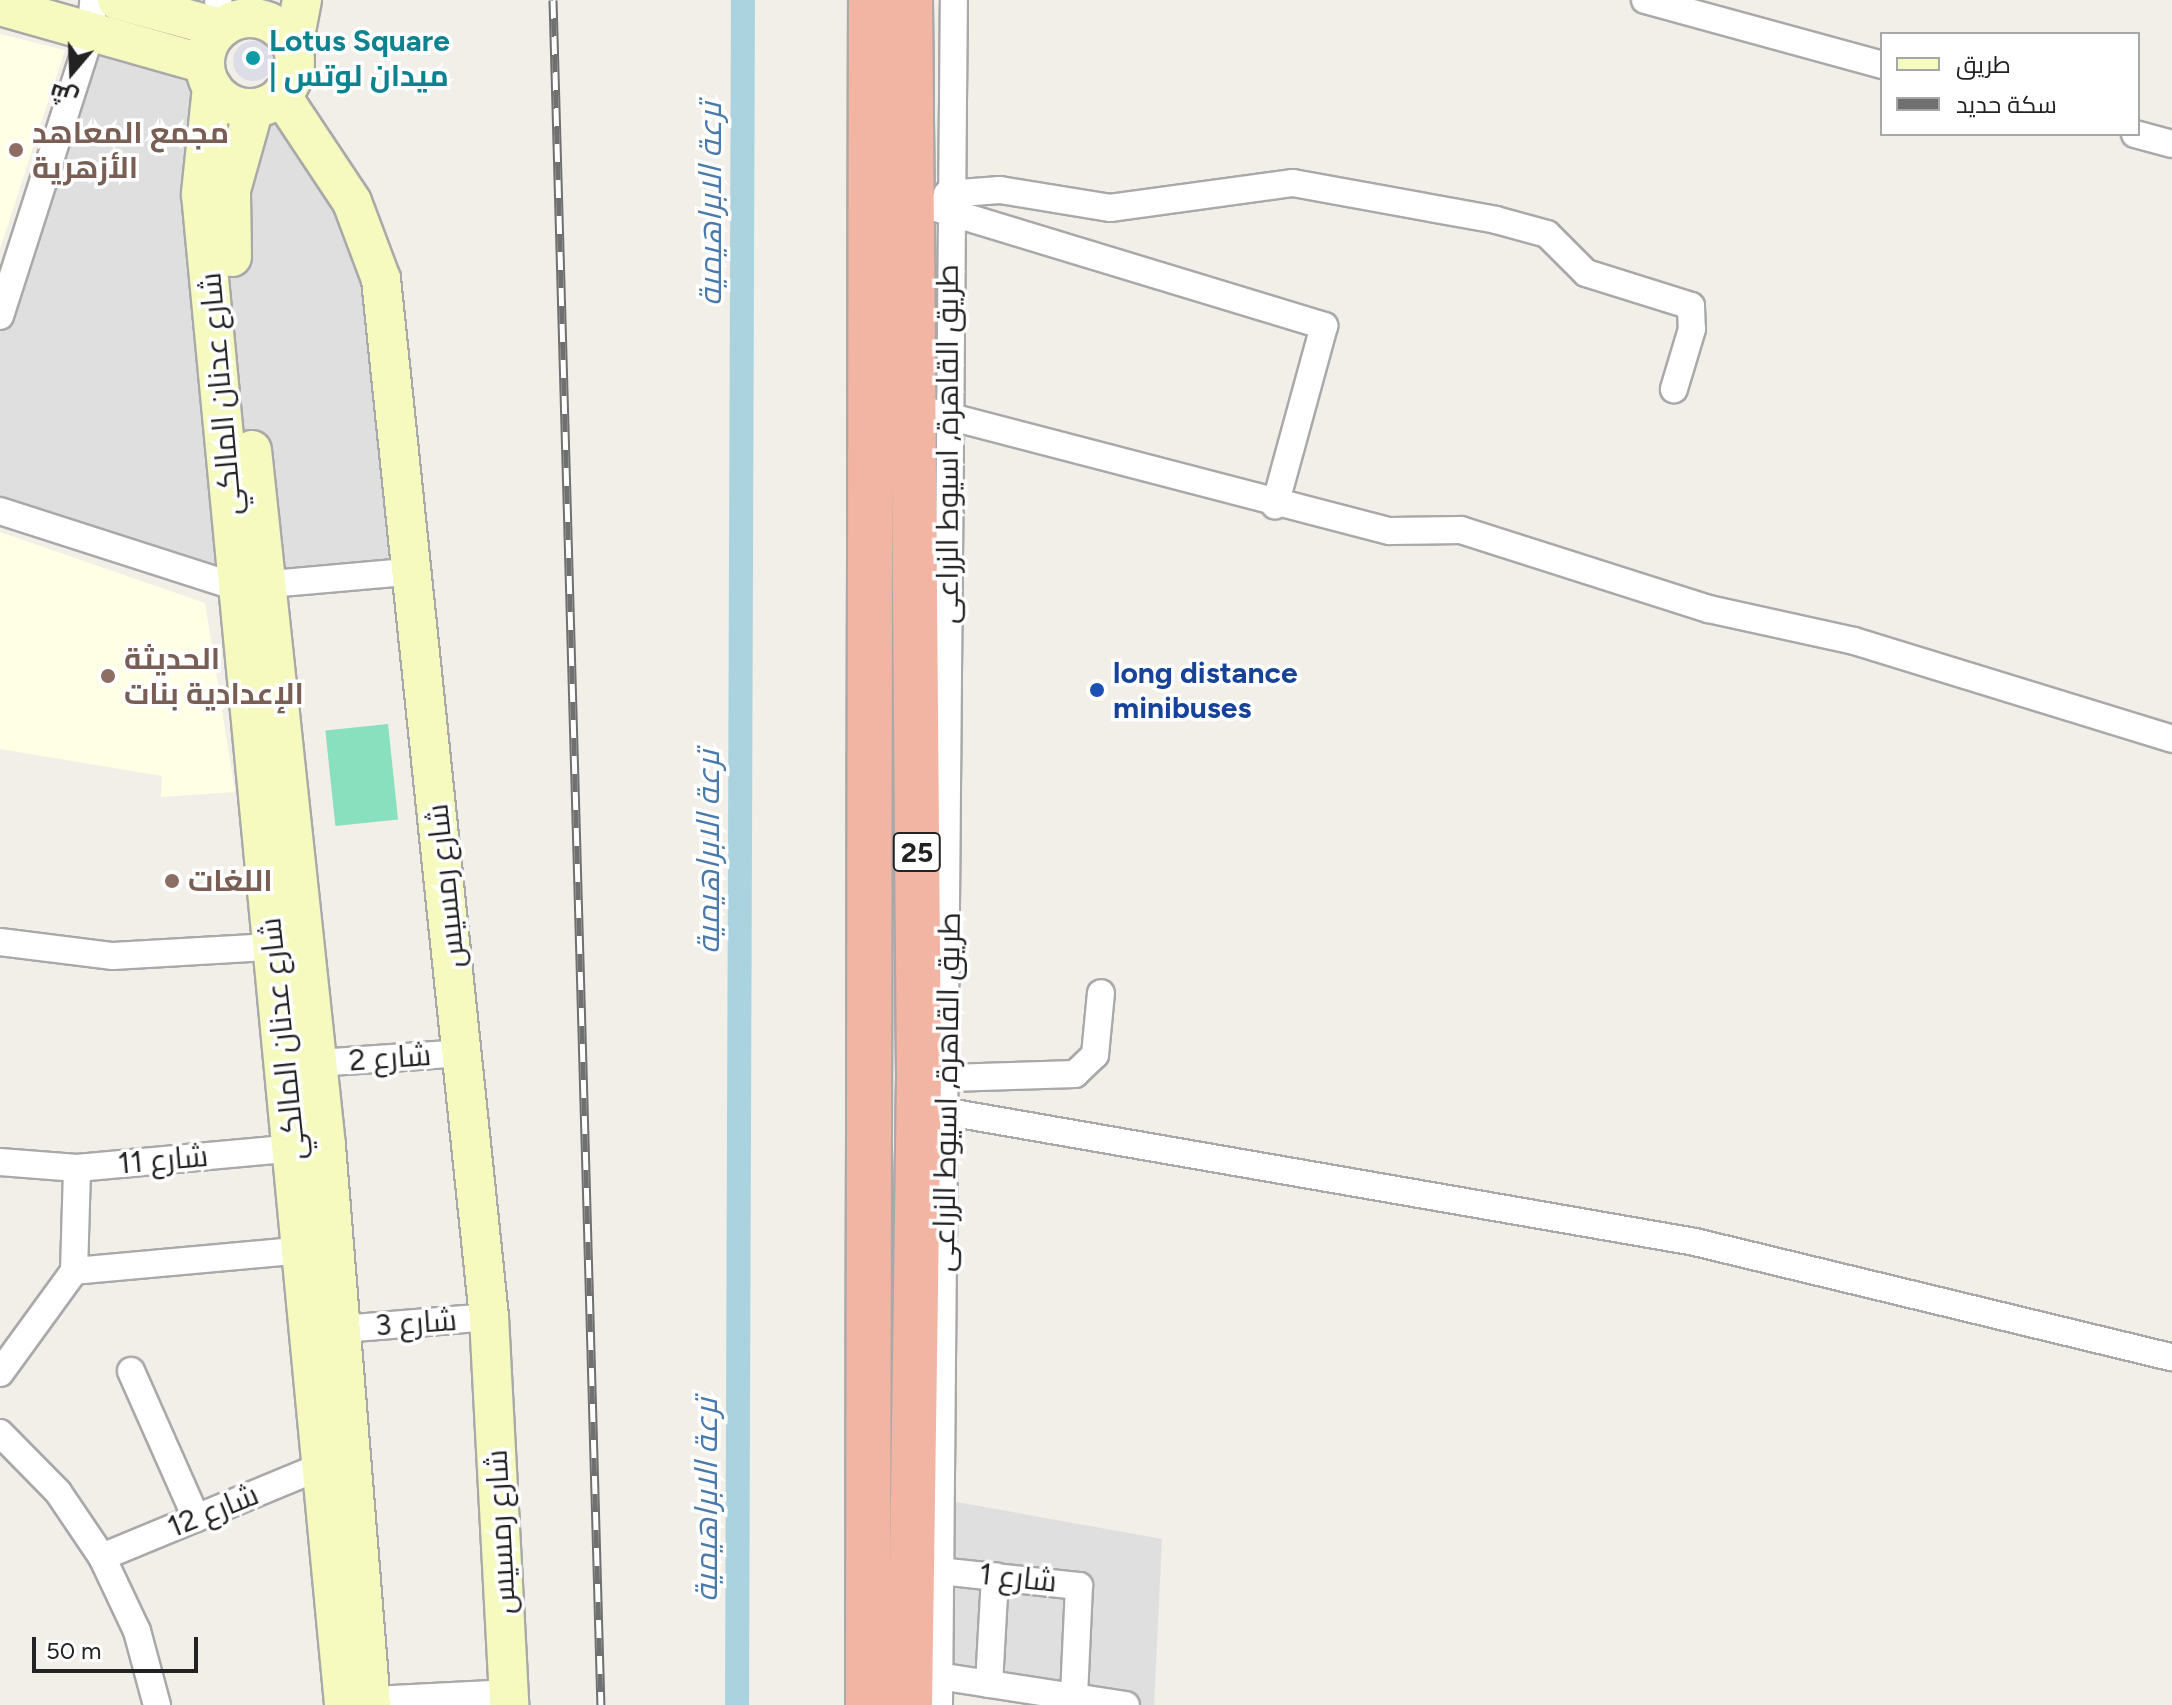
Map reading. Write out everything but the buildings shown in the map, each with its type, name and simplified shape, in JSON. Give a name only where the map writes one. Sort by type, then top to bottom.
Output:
[{"type":"highway","name":"25","points":[[868,1705],[874,1078],[871,0]]},
{"type":"highway","name":"طريق القاهرة, اسيوط الزراعى","points":[[910,0],[936,202],[931,412],[939,1089],[924,1690]]},
{"type":"highway","points":[[874,1078],[939,1089]]},
{"type":"main road","points":[[117,0],[265,20],[293,47]]},
{"type":"main road","points":[[0,6],[92,16],[209,75],[230,103],[268,102],[295,68],[293,47],[302,0]]},
{"type":"main road","points":[[209,75],[223,16]]},
{"type":"main road","name":"شارع عدنان المالكي","points":[[209,75],[201,194],[252,588],[311,1147],[343,1329],[362,1703]]},
{"type":"main road","name":"شارع عدنان المالكي","points":[[252,588],[229,219],[235,161],[268,102]]},
{"type":"main road","name":"شارع رمسيس","points":[[268,102],[352,202],[374,252],[415,571],[489,1317],[508,1699]]},
{"type":"main road","name":"شارع عدنان المالكي","points":[[289,946],[317,1063],[304,1250],[324,1465],[362,1703]]},
{"type":"street","name":"طريق القاهرة, اسيوط الزراعى","points":[[936,202],[954,0]]},
{"type":"street","points":[[1645,0],[1880,64]]},
{"type":"street","points":[[0,316],[92,16]]},
{"type":"street","points":[[2140,135],[2172,144]]},
{"type":"street","points":[[936,202],[1000,190],[1110,208],[1293,183],[1496,220],[1547,234],[1586,273],[1691,306],[1692,329],[1674,389]]},
{"type":"street","points":[[936,202],[1324,326],[1275,505]]},
{"type":"street","points":[[931,412],[1275,505],[1390,531],[1461,530],[1696,606],[1854,641],[2172,739]]},
{"type":"street","points":[[0,511],[252,588],[415,571]]},
{"type":"street","points":[[0,942],[113,956],[289,946]]},
{"type":"street","points":[[939,1089],[1075,1074],[1095,1055],[1101,993]]},
{"type":"street","name":"شارع 2","points":[[317,1063],[462,1053]]},
{"type":"street","name":"طريق القاهرة, اسيوط الزراعى","points":[[939,1089],[940,1571],[924,1690],[939,1705]]},
{"type":"street","points":[[939,1089],[1695,1242],[2172,1357]]},
{"type":"street","name":"شارع 11","points":[[0,1162],[77,1168],[311,1147]]},
{"type":"street","points":[[0,1373],[74,1271],[77,1168]]},
{"type":"street","points":[[74,1271],[304,1250]]},
{"type":"street","name":"شارع 3","points":[[343,1329],[489,1317]]},
{"type":"street","points":[[131,1371],[196,1518]]},
{"type":"street","points":[[0,1433],[58,1492],[102,1557],[137,1631],[157,1705]]},
{"type":"street","name":"شارع 12","points":[[102,1557],[324,1465]]},
{"type":"street","name":"شارع 1","points":[[940,1571],[1082,1589],[1074,1697]]},
{"type":"street","points":[[989,1684],[995,1576]]},
{"type":"street","points":[[924,1690],[989,1684],[1126,1705]]},
{"type":"street","points":[[362,1703],[508,1699]]},
{"type":"shaded area","name":"مجمع المعاهد الأزهرية","points":[[0,34],[65,50],[0,249]]},
{"type":"shaded area","points":[[93,35],[202,66],[213,93],[236,108],[272,105],[349,201],[412,568],[269,587],[0,510],[0,324]]},
{"type":"shaded area","name":"Lotus Square | ميدان لوتس","points":[[253,41],[267,47],[273,61],[267,75],[253,81],[239,75],[233,61],[239,47]]},
{"type":"shaded area","name":"الحديثة الإعدادية بنات","points":[[0,532],[205,603],[235,792],[161,797],[162,776],[0,749]]},
{"type":"shaded area","points":[[951,1501],[1162,1539],[1154,1705],[1069,1705],[946,1689]]},
{"type":"green space","points":[[388,724],[398,819],[335,826],[325,731]]},
{"type":"waterway","name":"ترعة الابراهيمية","points":[[737,1705],[743,0]]},
{"type":"railway","points":[[553,0],[601,1705]]},
{"type":"place","name":"Lotus Square | ميدان لوتس","points":[[253,58]]},
{"type":"place","name":"مجمع المعاهد الأزهرية","points":[[16,150]]},
{"type":"place","name":"الحديثة الإعدادية بنات","points":[[108,676]]},
{"type":"place","name":"long distance minibuses","points":[[1097,690]]},
{"type":"place","name":"اللغات","points":[[172,881]]}]
